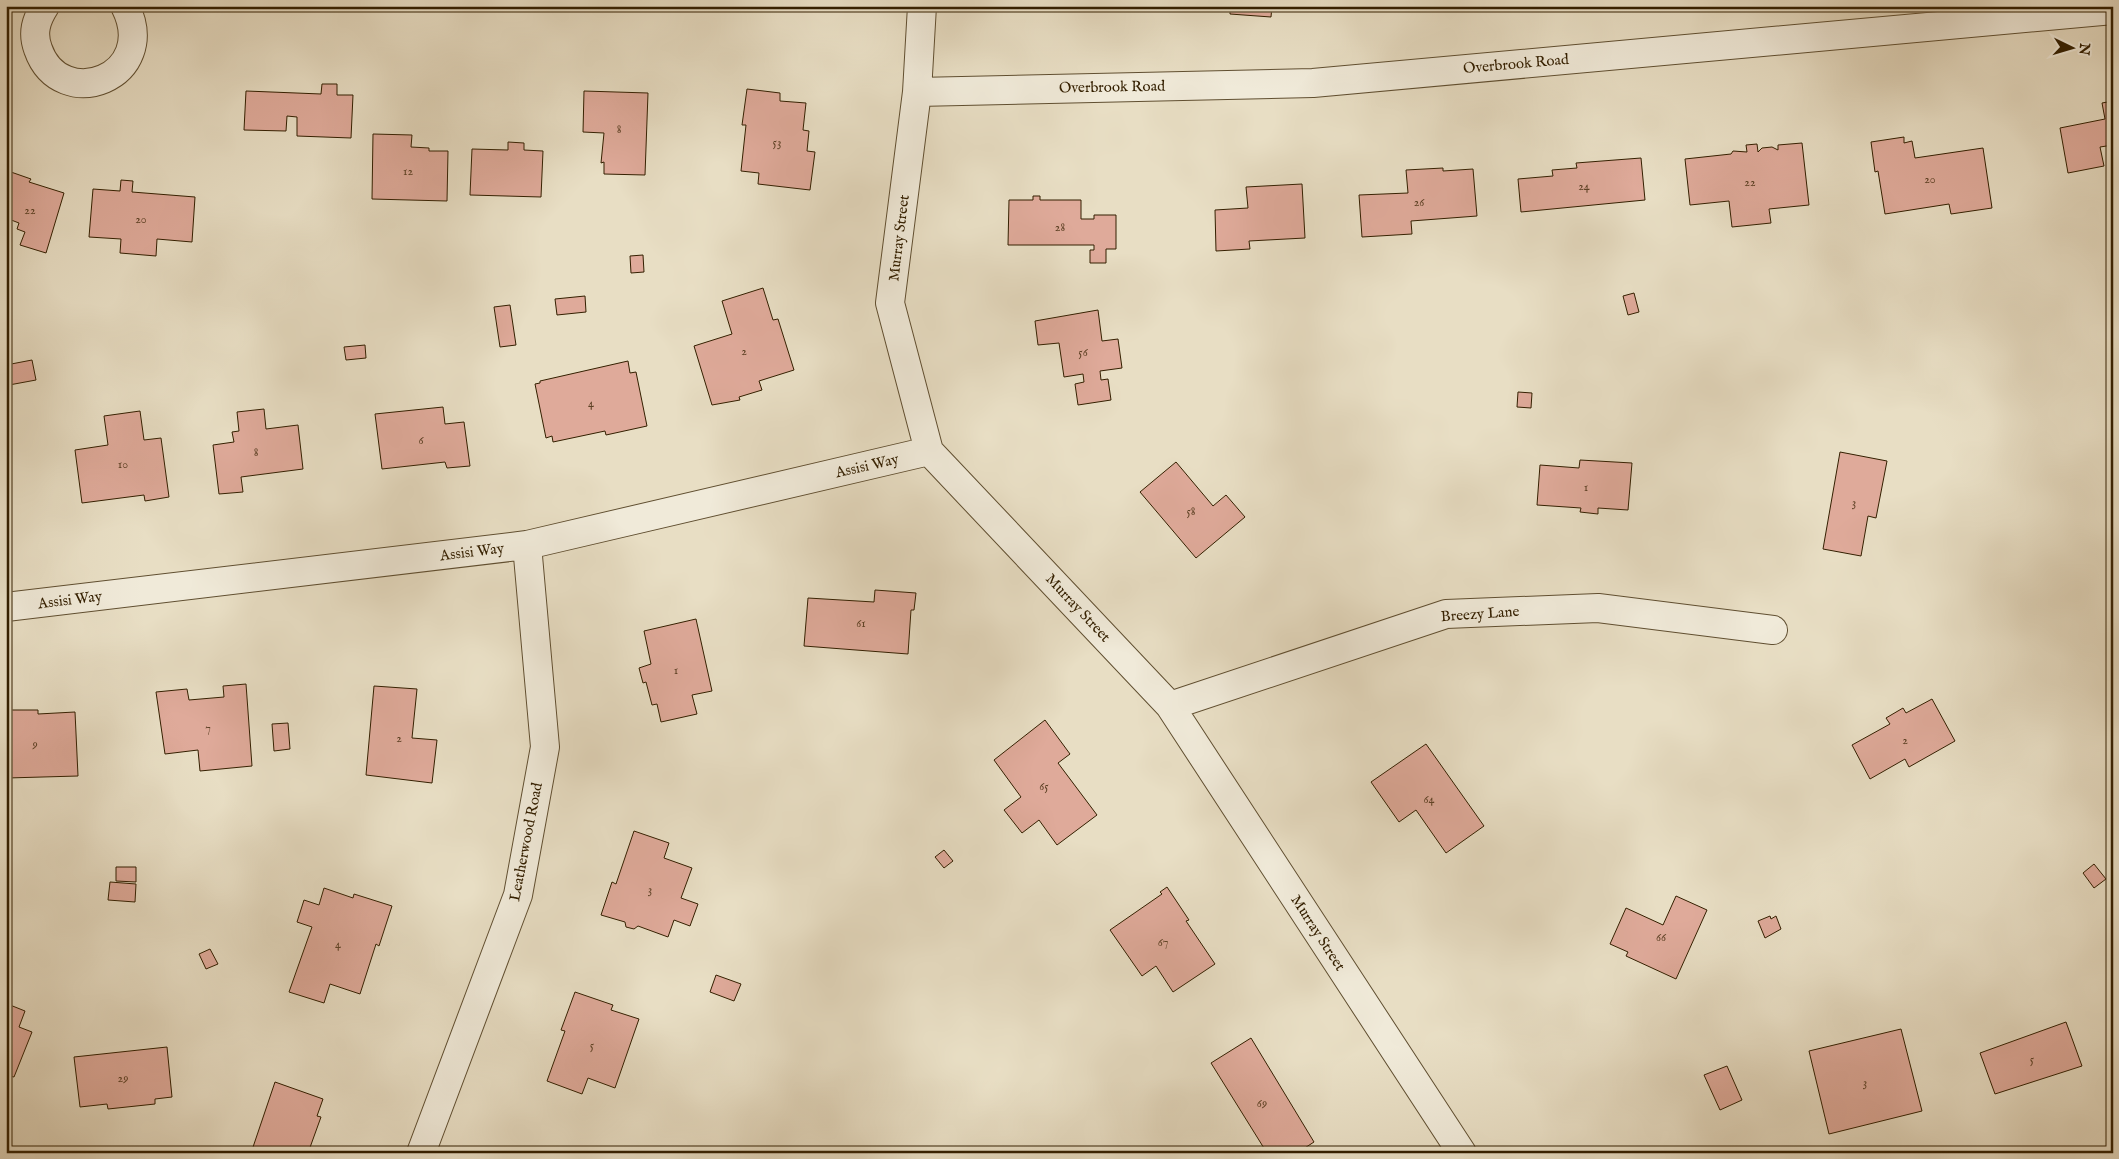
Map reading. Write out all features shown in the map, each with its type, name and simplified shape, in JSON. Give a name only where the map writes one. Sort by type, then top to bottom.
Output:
[{"type":"street","points":[[45,6],[37,18],[34,40],[42,60],[55,75],[74,83],[96,83],[118,72],[131,52],[133,27],[126,6]]},
{"type":"street","name":"Murray Street","points":[[922,6],[917,92],[890,303],[929,451],[1170,706],[1462,1153]]},
{"type":"street","name":"Overbrook Road","points":[[917,92],[1314,83],[2113,10]]},
{"type":"street","name":"Assisi Way","points":[[6,607],[527,545],[929,451]]},
{"type":"street","name":"Leatherwood Road","points":[[421,1153],[518,895],[545,747],[527,545]]},
{"type":"street","name":"Breezy Lane","points":[[1170,706],[1446,614],[1598,608],[1773,630]]},
{"type":"building","points":[[1230,6],[1272,6],[1271,17],[1230,14]]},
{"type":"building","points":[[322,84],[337,84],[337,95],[353,95],[351,138],[297,136],[297,117],[287,116],[286,131],[244,130],[246,91],[321,94]]},
{"type":"building","points":[[747,89],[780,93],[780,101],[806,103],[803,130],[809,131],[807,151],[815,152],[810,190],[758,184],[759,173],[741,171],[746,125],[742,125]]},
{"type":"building","points":[[584,91],[648,93],[645,175],[604,174],[604,162],[601,163],[604,133],[583,132]]},
{"type":"building","points":[[2113,101],[2113,145],[2100,147],[2104,166],[2068,173],[2060,128],[2105,119],[2102,103]]},
{"type":"building","points":[[373,134],[412,135],[411,147],[429,148],[429,151],[448,151],[447,201],[372,199]]},
{"type":"building","points":[[1904,137],[1904,143],[1912,141],[1915,158],[1983,148],[1992,208],[1951,214],[1949,204],[1885,214],[1878,171],[1875,172],[1871,142]]},
{"type":"building","points":[[508,142],[524,143],[524,150],[543,151],[541,197],[470,195],[472,149],[508,150]]},
{"type":"building","points":[[1802,143],[1809,205],[1769,209],[1771,223],[1732,227],[1729,201],[1690,205],[1685,159],[1731,154],[1733,151],[1747,152],[1746,145],[1757,144],[1758,152],[1762,148],[1772,147],[1778,150],[1778,145]]},
{"type":"building","points":[[1641,158],[1645,200],[1521,212],[1518,179],[1553,176],[1552,170],[1577,168],[1576,163]]},
{"type":"building","points":[[1443,168],[1443,171],[1473,169],[1477,216],[1411,221],[1412,234],[1362,237],[1359,195],[1408,193],[1406,170]]},
{"type":"building","points":[[8,171],[31,179],[29,182],[64,193],[46,253],[20,245],[25,232],[17,229],[19,223],[6,218]]},
{"type":"building","points":[[121,180],[133,181],[132,192],[195,197],[192,242],[157,239],[156,256],[120,253],[121,239],[89,237],[93,189],[120,191]]},
{"type":"building","points":[[1302,184],[1305,238],[1249,241],[1250,249],[1216,251],[1215,210],[1248,208],[1246,187]]},
{"type":"building","points":[[1033,196],[1040,196],[1040,200],[1081,200],[1081,219],[1094,219],[1094,215],[1116,215],[1116,249],[1106,249],[1106,263],[1090,263],[1090,250],[1094,250],[1094,245],[1008,245],[1009,200],[1033,200]]},
{"type":"building","points":[[643,255],[644,272],[631,273],[630,256]]},
{"type":"building","points":[[763,288],[773,320],[778,319],[794,370],[759,381],[762,390],[739,397],[740,400],[712,405],[694,346],[732,334],[722,301]]},
{"type":"building","points":[[1634,293],[1639,312],[1628,315],[1623,296]]},
{"type":"building","points":[[585,296],[586,312],[557,315],[555,299]]},
{"type":"building","points":[[510,305],[516,345],[500,347],[494,307]]},
{"type":"building","points":[[1098,310],[1102,341],[1118,339],[1122,368],[1100,371],[1101,380],[1108,379],[1111,400],[1078,405],[1075,384],[1084,382],[1083,374],[1064,377],[1059,343],[1038,345],[1035,321]]},
{"type":"building","points":[[365,345],[366,358],[346,360],[344,347]]},
{"type":"building","points":[[32,360],[36,380],[9,385],[6,365]]},
{"type":"building","points":[[628,361],[630,373],[636,372],[647,426],[606,435],[605,431],[553,442],[552,436],[546,438],[535,384],[540,383],[540,381]]},
{"type":"building","points":[[1518,392],[1532,393],[1531,408],[1517,407]]},
{"type":"building","points":[[443,407],[445,424],[464,422],[470,466],[447,468],[445,462],[382,469],[375,414]]},
{"type":"building","points":[[264,409],[266,429],[298,425],[303,469],[241,477],[243,492],[219,494],[213,445],[234,442],[232,432],[239,431],[237,412]]},
{"type":"building","points":[[140,411],[144,440],[161,438],[169,497],[145,501],[144,495],[82,503],[75,450],[108,445],[104,416]]},
{"type":"building","points":[[1840,452],[1887,461],[1876,518],[1868,516],[1861,556],[1823,549]]},
{"type":"building","points":[[1580,460],[1632,463],[1628,510],[1598,508],[1598,514],[1580,512],[1581,508],[1537,505],[1540,465],[1579,468]]},
{"type":"building","points":[[1176,462],[1213,506],[1226,495],[1245,517],[1196,558],[1140,492]]},
{"type":"building","points":[[875,590],[916,593],[914,610],[911,610],[908,654],[804,646],[808,598],[874,602]]},
{"type":"building","points":[[696,619],[712,691],[692,695],[697,714],[661,722],[657,704],[652,705],[646,682],[643,683],[639,668],[651,664],[644,631]]},
{"type":"building","points":[[246,684],[252,766],[200,771],[198,750],[165,754],[156,692],[187,689],[189,700],[224,697],[223,686]]},
{"type":"building","points":[[374,686],[417,689],[412,738],[437,740],[432,783],[366,775]]},
{"type":"building","points":[[1932,699],[1955,741],[1909,767],[1905,759],[1870,779],[1852,745],[1890,724],[1886,718],[1903,708],[1906,713]]},
{"type":"building","points":[[6,710],[38,710],[38,714],[75,712],[78,776],[7,778]]},
{"type":"building","points":[[1045,720],[1070,754],[1058,763],[1097,815],[1057,845],[1039,820],[1022,833],[1004,810],[1021,797],[994,760]]},
{"type":"building","points":[[288,723],[290,749],[274,751],[272,724]]},
{"type":"building","points":[[1426,744],[1484,826],[1446,853],[1416,810],[1399,822],[1371,782]]},
{"type":"building","points":[[634,831],[669,843],[664,858],[692,868],[681,898],[698,904],[690,926],[674,920],[668,937],[638,926],[634,929],[626,927],[625,922],[601,915],[612,882],[616,884]]},
{"type":"building","points":[[944,850],[953,861],[944,868],[935,857]]},
{"type":"building","points":[[2094,864],[2106,879],[2094,888],[2083,873]]},
{"type":"building","points":[[116,867],[136,867],[136,882],[116,881]]},
{"type":"building","points":[[110,882],[136,884],[135,902],[108,900]]},
{"type":"building","points":[[1167,887],[1189,920],[1186,921],[1215,964],[1173,992],[1156,966],[1142,976],[1110,930],[1162,894],[1160,892]]},
{"type":"building","points":[[324,888],[353,898],[354,894],[392,906],[379,946],[376,944],[360,994],[330,984],[324,1003],[289,992],[312,927],[297,922],[304,900],[319,905]]},
{"type":"building","points":[[1676,896],[1707,910],[1676,979],[1626,956],[1628,952],[1610,944],[1626,908],[1663,925]]},
{"type":"building","points":[[1770,916],[1771,919],[1776,916],[1781,929],[1765,938],[1758,921]]},
{"type":"building","points":[[210,949],[218,964],[206,969],[199,954]]},
{"type":"building","points":[[716,975],[741,984],[734,1001],[710,992]]},
{"type":"building","points":[[575,992],[613,1005],[611,1010],[639,1019],[615,1088],[588,1078],[582,1094],[547,1081],[565,1031],[561,1030]]},
{"type":"building","points":[[10,1005],[25,1011],[19,1027],[32,1032],[14,1077],[6,1075],[6,1014]]},
{"type":"building","points":[[2066,1022],[2082,1066],[1995,1094],[1980,1053]]},
{"type":"building","points":[[1901,1029],[1922,1111],[1829,1134],[1809,1051]]},
{"type":"building","points":[[1251,1038],[1314,1142],[1297,1153],[1267,1153],[1211,1063]]},
{"type":"building","points":[[167,1047],[172,1097],[155,1099],[155,1104],[108,1109],[107,1104],[80,1107],[74,1057]]},
{"type":"building","points":[[1727,1066],[1742,1100],[1720,1110],[1704,1075]]},
{"type":"building","points":[[275,1082],[323,1099],[317,1116],[321,1117],[308,1153],[251,1153]]}]
